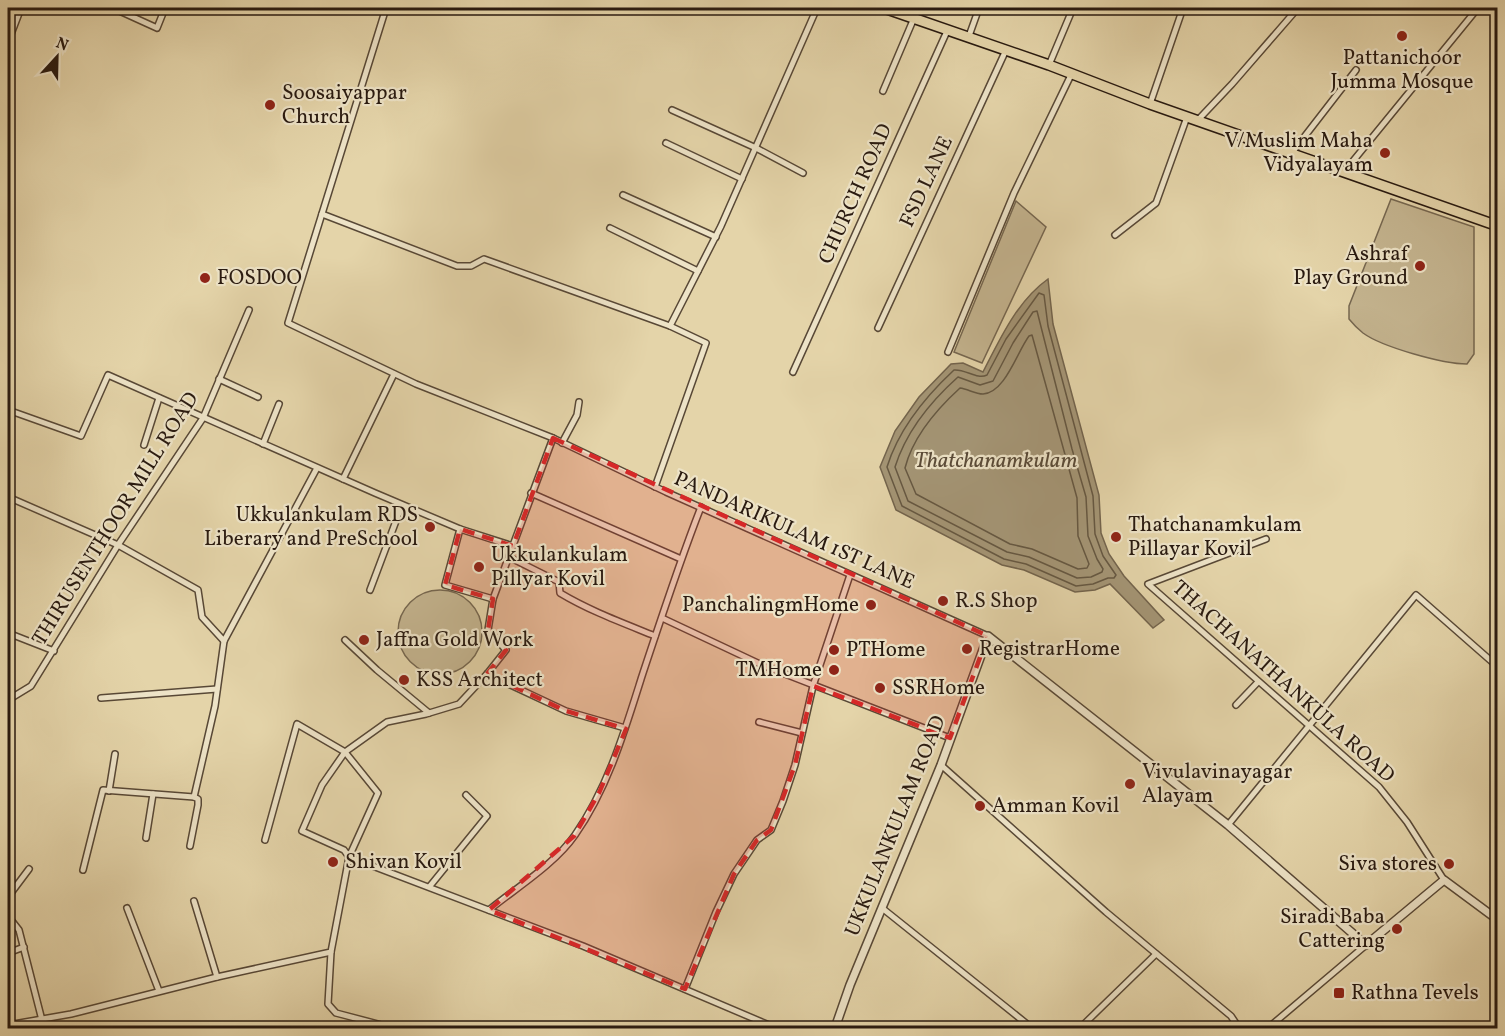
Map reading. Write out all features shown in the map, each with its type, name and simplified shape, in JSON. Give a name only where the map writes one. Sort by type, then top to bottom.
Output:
[{"type":"highway","points":[[884,8],[1049,64],[1071,75],[1197,121],[1497,226]]},
{"type":"street","points":[[8,42],[21,8]]},
{"type":"street","points":[[113,8],[157,28],[165,8]]},
{"type":"street","name":"PANDARIKULAM 1ST LANE","points":[[386,8],[288,323],[394,374],[553,438],[655,487],[988,636],[1228,825],[1366,945]]},
{"type":"street","points":[[670,326],[716,237],[817,8]]},
{"type":"street","points":[[969,36],[979,8]]},
{"type":"street","points":[[1049,64],[1073,8]]},
{"type":"street","points":[[1150,104],[1183,8]]},
{"type":"street","points":[[1197,121],[1298,8]]},
{"type":"street","points":[[1344,172],[1478,8]]},
{"type":"street","points":[[883,91],[914,18]]},
{"type":"street","name":"CHURCH ROAD","points":[[794,372],[948,29]]},
{"type":"street","name":"FSD LANE","points":[[878,328],[1006,50]]},
{"type":"street","points":[[1291,154],[1356,70]]},
{"type":"street","points":[[948,352],[1014,193],[1071,75]]},
{"type":"street","points":[[672,110],[756,148],[803,173]]},
{"type":"street","points":[[1115,235],[1156,203],[1187,117]]},
{"type":"street","points":[[666,143],[742,178]]},
{"type":"street","points":[[623,195],[716,237]]},
{"type":"street","points":[[322,214],[457,266],[471,266],[484,259],[670,326],[706,343],[655,487]]},
{"type":"street","points":[[610,228],[698,271]]},
{"type":"street","name":"THIRUSENTHOOR MILL ROAD","points":[[8,700],[31,686],[118,546],[203,418],[249,309]]},
{"type":"street","points":[[343,479],[394,374]]},
{"type":"street","points":[[8,410],[81,436],[108,375],[402,505],[513,546]]},
{"type":"street","points":[[219,379],[258,397]]},
{"type":"street","points":[[144,445],[159,398]]},
{"type":"street","points":[[562,443],[577,415],[579,402]]},
{"type":"street","points":[[263,444],[279,404]]},
{"type":"street","points":[[553,438],[493,600],[488,630],[506,650],[459,704],[387,723],[345,752],[322,785],[302,831],[344,850],[349,857],[427,885],[684,989],[776,1029]]},
{"type":"street","points":[[194,797],[217,689],[224,641],[317,468]]},
{"type":"street","points":[[531,493],[681,559]]},
{"type":"street","points":[[8,497],[118,546],[198,590],[202,617],[224,641]]},
{"type":"street","points":[[370,590],[402,505]]},
{"type":"street","points":[[489,910],[551,860],[574,836],[599,793],[625,729],[681,559],[701,507]]},
{"type":"street","points":[[460,528],[445,585],[493,600]]},
{"type":"street","name":"THACHANATHANKULA ROAD","points":[[1266,539],[1148,584],[1379,787],[1407,822],[1444,880]]},
{"type":"street","points":[[509,557],[559,582],[561,593],[569,598],[655,636]]},
{"type":"street","points":[[684,989],[734,874],[757,840],[771,830],[795,765],[813,686],[850,575]]},
{"type":"street","points":[[1228,825],[1416,595],[1497,667]]},
{"type":"street","points":[[662,618],[762,665],[950,738]]},
{"type":"street","points":[[8,633],[54,651]]},
{"type":"street","name":"UKKULANKULAM ROAD","points":[[835,1029],[850,985],[941,765],[988,636]]},
{"type":"street","points":[[345,640],[429,713]]},
{"type":"street","points":[[487,674],[566,711],[625,729]]},
{"type":"street","points":[[1236,705],[1258,682]]},
{"type":"street","points":[[101,698],[217,689]]},
{"type":"street","points":[[759,722],[802,733]]},
{"type":"street","points":[[265,840],[297,724],[345,752],[378,793],[349,857],[331,952],[328,1004],[336,1013],[393,1029]]},
{"type":"street","points":[[109,790],[115,754]]},
{"type":"street","points":[[941,765],[1106,912],[1231,1017],[1239,1029]]},
{"type":"street","points":[[83,870],[100,794],[103,790],[198,799],[190,846]]},
{"type":"street","points":[[146,838],[153,794]]},
{"type":"street","points":[[427,885],[431,886],[487,816],[466,795]]},
{"type":"street","points":[[8,897],[29,869]]},
{"type":"street","points":[[1268,1029],[1444,880],[1497,920]]},
{"type":"street","points":[[194,901],[217,977]]},
{"type":"street","points":[[127,908],[159,991]]},
{"type":"street","points":[[882,908],[1032,1029]]},
{"type":"street","points":[[8,916],[19,930],[44,1029]]},
{"type":"street","points":[[8,953],[24,947]]},
{"type":"street","points":[[8,1025],[71,1014],[217,977],[331,952]]},
{"type":"street","points":[[1080,1029],[1156,954]]},
{"type":"highlighted area","points":[[553,438],[988,636],[950,738],[813,686],[795,765],[771,830],[757,840],[734,874],[685,989],[489,910],[574,836],[599,793],[626,729],[566,711],[487,674],[506,650],[488,630],[493,599],[445,585],[460,529],[513,546]]},
{"type":"shaded area","name":"Ashraf Play Ground","points":[[1391,199],[1474,227],[1474,354],[1467,364],[1429,358],[1384,344],[1363,333],[1349,319],[1349,306]]},
{"type":"shaded area","points":[[1016,201],[1046,227],[982,363],[954,352]]},
{"type":"shaded area","points":[[440,590],[456,593],[470,602],[479,616],[482,632],[479,648],[470,662],[456,671],[440,674],[424,671],[410,662],[401,648],[398,632],[401,616],[410,602],[424,593]]},
{"type":"water","name":"Thatchanamkulam","points":[[1048,279],[1053,324],[1099,495],[1101,533],[1109,554],[1124,576],[1164,620],[1153,628],[1110,584],[1095,590],[1075,592],[1024,570],[1002,565],[896,510],[880,467],[895,431],[919,397],[951,364],[963,363],[983,372],[1018,309]]},
{"type":"place","name":"Pattanichoor Jumma Mosque","points":[[1402,36]]},
{"type":"place","name":"Soosaiyappar Church","points":[[270,105]]},
{"type":"place","name":"V/Muslim Maha Vidyalayam","points":[[1385,153]]},
{"type":"place","name":"Ashraf Play Ground","points":[[1420,266]]},
{"type":"place","name":"FOSDOO","points":[[205,278]]},
{"type":"place","name":"Ukkulankulam RDS Liberary and PreSchool","points":[[430,527]]},
{"type":"place","name":"Thatchanamkulam Pillayar Kovil","points":[[1116,537]]},
{"type":"place","name":"Ukkulankulam Pillyar Kovil","points":[[479,567]]},
{"type":"place","name":"R.S Shop","points":[[943,601]]},
{"type":"place","name":"PanchalingmHome","points":[[871,605]]},
{"type":"place","name":"Jaffna Gold Work","points":[[364,640]]},
{"type":"place","name":"RegistrarHome","points":[[967,649]]},
{"type":"place","name":"PTHome","points":[[834,650]]},
{"type":"place","name":"TMHome","points":[[834,670]]},
{"type":"place","name":"KSS Architect","points":[[404,680]]},
{"type":"place","name":"SSRHome","points":[[880,688]]},
{"type":"place","name":"Vivulavinayagar Alayam","points":[[1130,784]]},
{"type":"place","name":"Amman Kovil","points":[[980,806]]},
{"type":"place","name":"Shivan Kovil","points":[[333,862]]},
{"type":"place","name":"Siva stores","points":[[1449,864]]},
{"type":"place","name":"Siradi Baba Cattering","points":[[1397,929]]},
{"type":"place","name":"Rathna Tevels","points":[[1339,993]]}]
